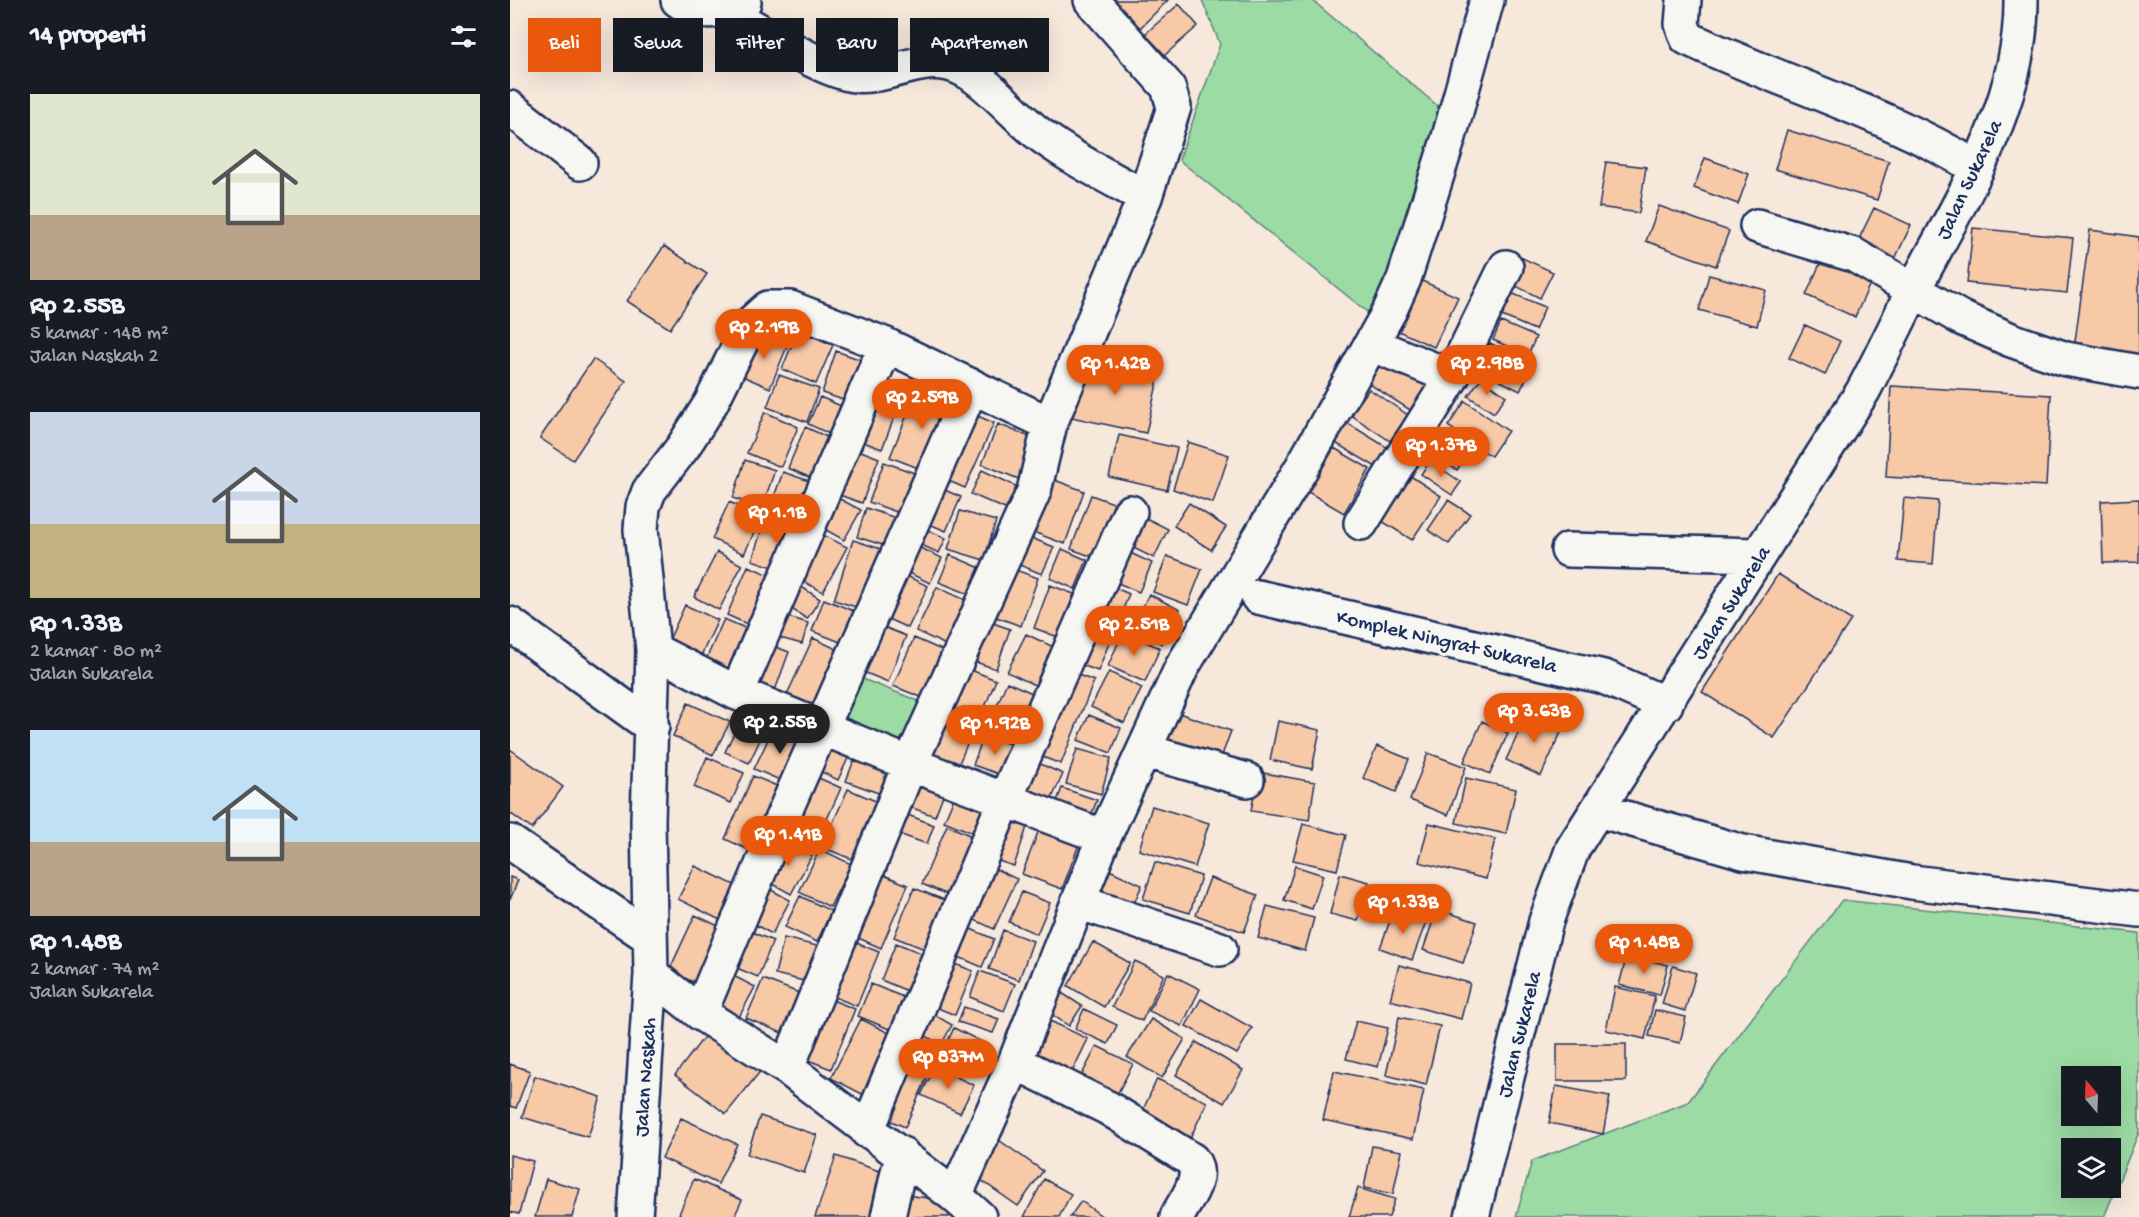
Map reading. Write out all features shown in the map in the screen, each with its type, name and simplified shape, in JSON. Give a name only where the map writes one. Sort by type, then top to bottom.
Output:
[{"type":"street","points":[[678,0],[703,11],[736,5],[811,58],[845,73],[873,75],[932,62],[959,67],[1037,133],[1077,160],[1145,197]]},
{"type":"street","points":[[787,1068],[910,764],[1034,491],[1050,424],[1145,197],[1174,100],[1168,87],[1091,0]]},
{"type":"street","points":[[955,1196],[1015,1062],[1104,837],[1182,667],[1373,345],[1404,279],[1449,137],[1487,0]]},
{"type":"street","points":[[1684,0],[1682,24],[1687,38],[1755,70],[1827,97],[1944,148],[1977,168]]},
{"type":"street","name":"Jalan Sukarela","points":[[1472,1217],[1546,921],[1573,848],[1863,391],[1977,168],[2006,93],[2016,57],[2021,0]]},
{"type":"street","points":[[510,108],[579,163]]},
{"type":"street","points":[[1757,226],[1854,255],[1961,318],[2011,340],[2066,359],[2139,372]]},
{"type":"street","points":[[1360,523],[1452,377],[1506,267]]},
{"type":"street","name":"Jalan Naskah","points":[[635,1217],[651,974],[648,821],[653,650],[642,555],[643,507],[649,491],[683,447],[720,388],[754,317],[768,308],[790,308],[886,345],[1050,424]]},
{"type":"street","points":[[738,693],[886,345]]},
{"type":"street","points":[[1373,345],[1452,377]]},
{"type":"street","points":[[700,1012],[821,728],[972,386]]},
{"type":"street","points":[[867,1131],[1005,800],[1130,512]]},
{"type":"street","points":[[1568,550],[1758,555]]},
{"type":"street","name":"Komplek Ningrat Sukarela","points":[[1258,597],[1604,677],[1666,704]]},
{"type":"street","points":[[510,624],[652,727]]},
{"type":"street","points":[[653,650],[738,693],[821,728],[1104,837]]},
{"type":"street","points":[[1145,751],[1247,780]]},
{"type":"street","points":[[1598,810],[1743,852],[1912,882],[2139,910]]},
{"type":"street","points":[[510,842],[649,937]]},
{"type":"street","points":[[1078,902],[1220,949]]},
{"type":"street","points":[[651,974],[700,1012],[787,1068],[867,1131],[902,1154],[979,1217]]},
{"type":"street","points":[[1015,1062],[1108,1108],[1192,1160],[1197,1170],[1196,1180],[1177,1217]]},
{"type":"street","points":[[888,1217],[902,1154]]},
{"type":"green space","points":[[1202,0],[1312,0],[1459,124],[1376,319],[1179,160],[1220,44]]},
{"type":"green space","points":[[855,676],[926,704],[906,751],[834,723]]},
{"type":"green space","points":[[1842,900],[2139,933],[2139,1132],[2121,1176],[2121,1138],[2061,1138],[2061,1198],[2112,1198],[2104,1217],[1516,1217],[1532,1161],[1688,1102]]},
{"type":"building","points":[[1112,0],[1168,0],[1140,28]]},
{"type":"building","points":[[1179,4],[1198,26],[1165,55],[1145,34]]},
{"type":"building","points":[[1787,130],[1889,161],[1877,200],[1775,169]]},
{"type":"building","points":[[1705,158],[1749,174],[1738,204],[1694,188]]},
{"type":"building","points":[[1606,162],[1646,167],[1639,213],[1599,207]]},
{"type":"building","points":[[1659,206],[1729,231],[1716,266],[1646,241]]},
{"type":"building","points":[[1874,208],[1911,225],[1894,261],[1857,243]]},
{"type":"building","points":[[1973,228],[2073,238],[2067,293],[1967,283]]},
{"type":"building","points":[[2090,230],[2139,237],[2139,358],[2074,349]]},
{"type":"building","points":[[664,246],[707,274],[670,329],[627,301]]},
{"type":"building","points":[[1516,255],[1553,272],[1540,298],[1504,280]]},
{"type":"building","points":[[1824,255],[1873,277],[1855,317],[1806,295]]},
{"type":"building","points":[[1709,275],[1766,290],[1757,326],[1699,310]]},
{"type":"building","points":[[1420,280],[1458,297],[1434,347],[1396,330]]},
{"type":"building","points":[[1511,293],[1545,307],[1535,330],[1502,316]]},
{"type":"building","points":[[1501,322],[1536,337],[1528,355],[1493,340]]},
{"type":"building","points":[[1805,325],[1840,341],[1825,375],[1789,358]]},
{"type":"building","points":[[798,330],[833,345],[816,384],[782,369]]},
{"type":"building","points":[[758,332],[788,344],[770,388],[740,375]]},
{"type":"building","points":[[1490,343],[1533,365],[1520,391],[1477,369]]},
{"type":"building","points":[[836,351],[870,363],[856,404],[822,393]]},
{"type":"building","points":[[1084,358],[1159,375],[1146,433],[1071,417]]},
{"type":"building","points":[[593,359],[626,381],[573,460],[540,438]]},
{"type":"building","points":[[1384,359],[1426,386],[1410,410],[1368,383]]},
{"type":"building","points":[[779,375],[819,389],[807,422],[767,407]]},
{"type":"building","points":[[1481,378],[1506,396],[1494,413],[1468,396]]},
{"type":"building","points":[[882,380],[905,389],[882,449],[858,440]]},
{"type":"building","points":[[1891,386],[2051,395],[2046,486],[1886,477]]},
{"type":"building","points":[[918,388],[954,402],[926,471],[890,457]]},
{"type":"building","points":[[1369,389],[1408,415],[1390,441],[1351,415]]},
{"type":"building","points":[[820,397],[848,409],[836,437],[808,424]]},
{"type":"building","points":[[1465,401],[1508,431],[1491,456],[1448,426]]},
{"type":"building","points":[[966,411],[994,423],[965,488],[937,476]]},
{"type":"building","points":[[765,412],[798,427],[781,467],[747,453]]},
{"type":"building","points":[[1344,421],[1388,448],[1376,467],[1332,441]]},
{"type":"building","points":[[998,424],[1037,440],[1021,480],[982,464]]},
{"type":"building","points":[[805,427],[836,441],[818,481],[788,468]]},
{"type":"building","points":[[1447,431],[1472,447],[1457,470],[1432,455]]},
{"type":"building","points":[[1119,435],[1177,448],[1167,490],[1109,477]]},
{"type":"building","points":[[1188,442],[1229,455],[1213,503],[1173,489]]},
{"type":"building","points":[[848,446],[879,458],[862,503],[831,492]]},
{"type":"building","points":[[1334,448],[1370,469],[1344,513],[1308,492]]},
{"type":"building","points":[[745,460],[775,470],[762,508],[733,498]]},
{"type":"building","points":[[1430,461],[1461,482],[1452,495],[1421,474]]},
{"type":"building","points":[[884,462],[920,475],[905,515],[869,502]]},
{"type":"building","points":[[982,470],[1022,489],[1012,512],[971,494]]},
{"type":"building","points":[[783,472],[818,484],[802,526],[768,513]]},
{"type":"building","points":[[1406,473],[1441,496],[1412,540],[1377,518]]},
{"type":"building","points":[[1044,476],[1084,491],[1065,544],[1025,529]]},
{"type":"building","points":[[935,486],[961,497],[946,531],[920,520]]},
{"type":"building","points":[[1091,495],[1119,505],[1099,559],[1071,549]]},
{"type":"building","points":[[834,496],[861,510],[844,540],[817,525]]},
{"type":"building","points":[[1904,498],[1938,501],[1933,564],[1898,561]]},
{"type":"building","points":[[2139,499],[2139,562],[2103,563],[2101,501]]},
{"type":"building","points":[[1448,500],[1470,514],[1449,544],[1428,530]]},
{"type":"building","points":[[729,502],[762,516],[744,554],[712,539]]},
{"type":"building","points":[[1189,503],[1226,527],[1211,550],[1174,526]]},
{"type":"building","points":[[866,508],[899,519],[889,547],[857,537]]},
{"type":"building","points":[[960,511],[996,521],[984,560],[948,549]]},
{"type":"building","points":[[1140,515],[1168,529],[1154,558],[1125,544]]},
{"type":"building","points":[[765,519],[802,531],[788,572],[752,560]]},
{"type":"building","points":[[915,524],[946,538],[939,553],[908,539]]},
{"type":"building","points":[[821,534],[847,547],[823,592],[797,578]]},
{"type":"building","points":[[1021,534],[1054,547],[1042,574],[1010,561]]},
{"type":"building","points":[[853,540],[881,549],[862,609],[834,600]]},
{"type":"building","points":[[908,542],[942,558],[930,583],[896,567]]},
{"type":"building","points":[[1062,549],[1087,560],[1075,589],[1050,578]]},
{"type":"building","points":[[1124,550],[1152,563],[1139,592],[1111,580]]},
{"type":"building","points":[[717,552],[742,565],[719,610],[694,597]]},
{"type":"building","points":[[950,555],[985,570],[974,596],[939,582]]},
{"type":"building","points":[[1167,556],[1202,569],[1188,605],[1153,592]]},
{"type":"building","points":[[748,566],[777,578],[756,628],[727,615]]},
{"type":"building","points":[[1004,566],[1038,578],[1021,626],[988,614]]},
{"type":"building","points":[[898,572],[928,586],[908,628],[879,615]]},
{"type":"building","points":[[1778,574],[1851,620],[1774,738],[1702,692]]},
{"type":"building","points":[[794,582],[820,599],[807,619],[781,602]]},
{"type":"building","points":[[1106,584],[1129,594],[1114,632],[1090,622]]},
{"type":"building","points":[[1050,585],[1074,594],[1058,637],[1034,628]]},
{"type":"building","points":[[937,587],[970,602],[950,647],[916,631]]},
{"type":"building","points":[[1149,594],[1180,610],[1162,644],[1132,628]]},
{"type":"building","points":[[824,599],[856,612],[843,643],[812,631]]},
{"type":"building","points":[[685,605],[718,620],[697,664],[665,649]]},
{"type":"building","points":[[775,613],[808,623],[802,644],[769,635]]},
{"type":"building","points":[[979,618],[1010,629],[996,669],[964,658]]},
{"type":"building","points":[[724,619],[752,631],[732,676],[704,664]]},
{"type":"building","points":[[874,623],[906,636],[888,682],[856,669]]},
{"type":"building","points":[[1084,628],[1111,638],[1098,671],[1071,661]]},
{"type":"building","points":[[1123,632],[1160,648],[1145,682],[1108,666]]},
{"type":"building","points":[[1026,634],[1062,651],[1043,689],[1007,672]]},
{"type":"building","points":[[813,638],[843,652],[815,712],[785,699]]},
{"type":"building","points":[[914,638],[946,652],[926,699],[893,686]]},
{"type":"building","points":[[765,643],[789,652],[773,696],[749,687]]},
{"type":"building","points":[[961,666],[996,680],[979,721],[944,707]]},
{"type":"building","points":[[1065,670],[1094,681],[1061,764],[1032,753]]},
{"type":"building","points":[[1109,672],[1142,688],[1124,723],[1091,707]]},
{"type":"building","points":[[1007,682],[1039,696],[1020,739],[988,726]]},
{"type":"building","points":[[688,703],[730,722],[713,755],[673,736]]},
{"type":"building","points":[[1173,711],[1231,731],[1221,758],[1163,737]]},
{"type":"building","points":[[1528,712],[1563,728],[1541,776],[1506,760]]},
{"type":"building","points":[[743,714],[767,725],[749,763],[725,752]]},
{"type":"building","points":[[1089,715],[1121,728],[1111,753],[1078,740]]},
{"type":"building","points":[[944,716],[974,728],[957,768],[926,755]]},
{"type":"building","points":[[1278,721],[1320,730],[1312,769],[1270,760]]},
{"type":"building","points":[[1482,721],[1508,733],[1490,774],[1464,762]]},
{"type":"building","points":[[774,727],[806,742],[787,783],[754,769]]},
{"type":"building","points":[[984,735],[1018,747],[1007,777],[973,765]]},
{"type":"building","points":[[823,742],[850,754],[838,780],[811,767]]},
{"type":"building","points":[[1377,746],[1409,759],[1396,792],[1363,778]]},
{"type":"building","points":[[510,749],[563,787],[532,829],[510,813]]},
{"type":"building","points":[[1077,749],[1111,758],[1101,794],[1066,784]]},
{"type":"building","points":[[1428,753],[1466,767],[1448,815],[1410,800]]},
{"type":"building","points":[[856,755],[891,769],[881,794],[846,781]]},
{"type":"building","points":[[707,757],[744,773],[731,803],[694,787]]},
{"type":"building","points":[[1031,760],[1063,774],[1048,807],[1016,792]]},
{"type":"building","points":[[1258,772],[1315,782],[1309,820],[1251,811]]},
{"type":"building","points":[[812,775],[841,788],[814,848],[785,835]]},
{"type":"building","points":[[753,776],[782,788],[753,852],[725,839]]},
{"type":"building","points":[[1466,778],[1516,789],[1506,834],[1456,823]]},
{"type":"building","points":[[913,779],[945,790],[935,816],[904,805]]},
{"type":"building","points":[[1062,788],[1097,800],[1089,821],[1054,809]]},
{"type":"building","points":[[848,789],[880,803],[854,860],[822,847]]},
{"type":"building","points":[[956,793],[994,808],[983,837],[944,821]]},
{"type":"building","points":[[1152,806],[1209,823],[1195,867],[1139,850]]},
{"type":"building","points":[[900,812],[934,825],[927,844],[893,832]]},
{"type":"building","points":[[1002,819],[1027,827],[1014,866],[989,858]]},
{"type":"building","points":[[1429,823],[1495,839],[1486,879],[1419,862]]},
{"type":"building","points":[[1303,824],[1346,835],[1337,870],[1293,860]]},
{"type":"building","points":[[947,825],[985,842],[960,900],[922,884]]},
{"type":"building","points":[[1040,827],[1080,842],[1062,889],[1022,874]]},
{"type":"building","points":[[785,840],[812,855],[791,894],[764,879]]},
{"type":"building","points":[[820,849],[851,864],[830,907],[799,892]]},
{"type":"building","points":[[1155,862],[1201,876],[1190,913],[1143,899]]},
{"type":"building","points":[[987,865],[1017,879],[994,929],[964,915]]},
{"type":"building","points":[[695,866],[739,887],[722,921],[678,899]]},
{"type":"building","points":[[1295,866],[1323,875],[1312,909],[1284,900]]},
{"type":"building","points":[[1105,868],[1142,885],[1130,912],[1092,895]]},
{"type":"building","points":[[874,871],[908,885],[881,948],[847,933]]},
{"type":"building","points":[[1340,874],[1369,882],[1358,921],[1330,914]]},
{"type":"building","points":[[510,877],[518,880],[510,900]]},
{"type":"building","points":[[1210,878],[1258,895],[1244,932],[1196,915]]},
{"type":"building","points":[[762,885],[790,900],[772,934],[743,918]]},
{"type":"building","points":[[914,888],[949,902],[930,951],[894,937]]},
{"type":"building","points":[[1022,892],[1050,903],[1037,934],[1009,922]]},
{"type":"building","points":[[800,896],[831,911],[817,942],[785,927]]},
{"type":"building","points":[[1267,906],[1314,918],[1305,951],[1258,938]]},
{"type":"building","points":[[1437,909],[1477,922],[1463,963],[1423,950]]},
{"type":"building","points":[[1394,910],[1426,922],[1412,960],[1380,948]]},
{"type":"building","points":[[695,915],[725,929],[700,985],[669,971]]},
{"type":"building","points":[[959,924],[994,939],[982,967],[947,952]]},
{"type":"building","points":[[740,927],[773,941],[758,977],[725,963]]},
{"type":"building","points":[[1003,930],[1033,941],[1019,980],[989,969]]},
{"type":"building","points":[[784,938],[817,946],[808,982],[775,974]]},
{"type":"building","points":[[849,940],[879,952],[857,1006],[827,994]]},
{"type":"building","points":[[1093,942],[1130,963],[1104,1007],[1068,986]]},
{"type":"building","points":[[896,943],[926,955],[910,992],[881,980]]},
{"type":"building","points":[[1627,955],[1668,965],[1660,995],[1619,985]]},
{"type":"building","points":[[945,960],[973,971],[955,1015],[928,1004]]},
{"type":"building","points":[[1135,961],[1164,975],[1142,1021],[1112,1007]]},
{"type":"building","points":[[1399,965],[1470,983],[1461,1019],[1390,1000]]},
{"type":"building","points":[[1673,966],[1696,973],[1685,1011],[1662,1004]]},
{"type":"building","points":[[724,971],[755,987],[739,1017],[708,1001]]},
{"type":"building","points":[[980,971],[1015,984],[1004,1011],[970,997]]},
{"type":"building","points":[[1168,973],[1200,989],[1182,1026],[1149,1011]]},
{"type":"building","points":[[763,979],[799,993],[782,1033],[746,1018]]},
{"type":"building","points":[[871,984],[908,999],[894,1031],[858,1016]]},
{"type":"building","points":[[1615,987],[1655,996],[1645,1039],[1606,1030]]},
{"type":"building","points":[[1054,988],[1082,1006],[1069,1026],[1042,1008]]},
{"type":"building","points":[[822,996],[855,1009],[831,1069],[798,1056]]},
{"type":"building","points":[[1201,999],[1252,1028],[1237,1054],[1186,1026]]},
{"type":"building","points":[[964,1007],[999,1019],[993,1033],[958,1022]]},
{"type":"building","points":[[923,1008],[952,1025],[941,1045],[912,1028]]},
{"type":"building","points":[[1084,1009],[1117,1025],[1108,1044],[1075,1029]]},
{"type":"building","points":[[1655,1010],[1686,1017],[1680,1043],[1649,1036]]},
{"type":"building","points":[[1399,1017],[1440,1026],[1426,1085],[1386,1075]]},
{"type":"building","points":[[861,1019],[895,1036],[864,1095],[831,1078]]},
{"type":"building","points":[[1046,1019],[1088,1039],[1071,1074],[1029,1053]]},
{"type":"building","points":[[1151,1019],[1185,1039],[1162,1078],[1127,1057]]},
{"type":"building","points":[[1356,1021],[1388,1028],[1378,1067],[1346,1059]]},
{"type":"building","points":[[954,1028],[986,1044],[973,1071],[941,1055]]},
{"type":"building","points":[[710,1029],[763,1068],[726,1114],[675,1075]]},
{"type":"building","points":[[907,1042],[937,1055],[905,1127],[875,1114]]},
{"type":"building","points":[[1196,1042],[1243,1070],[1224,1103],[1176,1075]]},
{"type":"building","points":[[1557,1044],[1626,1044],[1626,1081],[1557,1081]]},
{"type":"building","points":[[1097,1046],[1133,1064],[1113,1102],[1077,1084]]},
{"type":"building","points":[[510,1064],[530,1071],[516,1108],[510,1106]]},
{"type":"building","points":[[935,1067],[974,1085],[960,1113],[921,1095]]},
{"type":"building","points":[[1334,1071],[1424,1090],[1413,1139],[1323,1120]]},
{"type":"building","points":[[535,1076],[601,1097],[588,1137],[522,1117]]},
{"type":"building","points":[[1157,1079],[1207,1102],[1187,1145],[1137,1123]]},
{"type":"building","points":[[1556,1086],[1610,1096],[1603,1134],[1549,1123]]},
{"type":"building","points":[[760,1116],[817,1135],[804,1173],[747,1154]]},
{"type":"building","points":[[681,1118],[737,1144],[718,1184],[662,1158]]},
{"type":"building","points":[[993,1136],[1043,1171],[1018,1206],[968,1171]]},
{"type":"building","points":[[1372,1146],[1402,1151],[1393,1194],[1364,1188]]},
{"type":"building","points":[[510,1155],[533,1161],[519,1214],[510,1212]]},
{"type":"building","points":[[836,1156],[885,1173],[870,1217],[815,1217]]},
{"type":"building","points":[[546,1179],[580,1189],[572,1217],[535,1217]]},
{"type":"building","points":[[694,1179],[742,1200],[734,1217],[686,1217],[679,1214]]},
{"type":"building","points":[[1044,1179],[1071,1194],[1059,1217],[1024,1217]]},
{"type":"building","points":[[1358,1188],[1395,1199],[1389,1217],[1349,1217]]},
{"type":"building","points":[[898,1194],[951,1201],[949,1217],[895,1217]]},
{"type":"building","points":[[1081,1201],[1103,1217],[1070,1217]]}]
